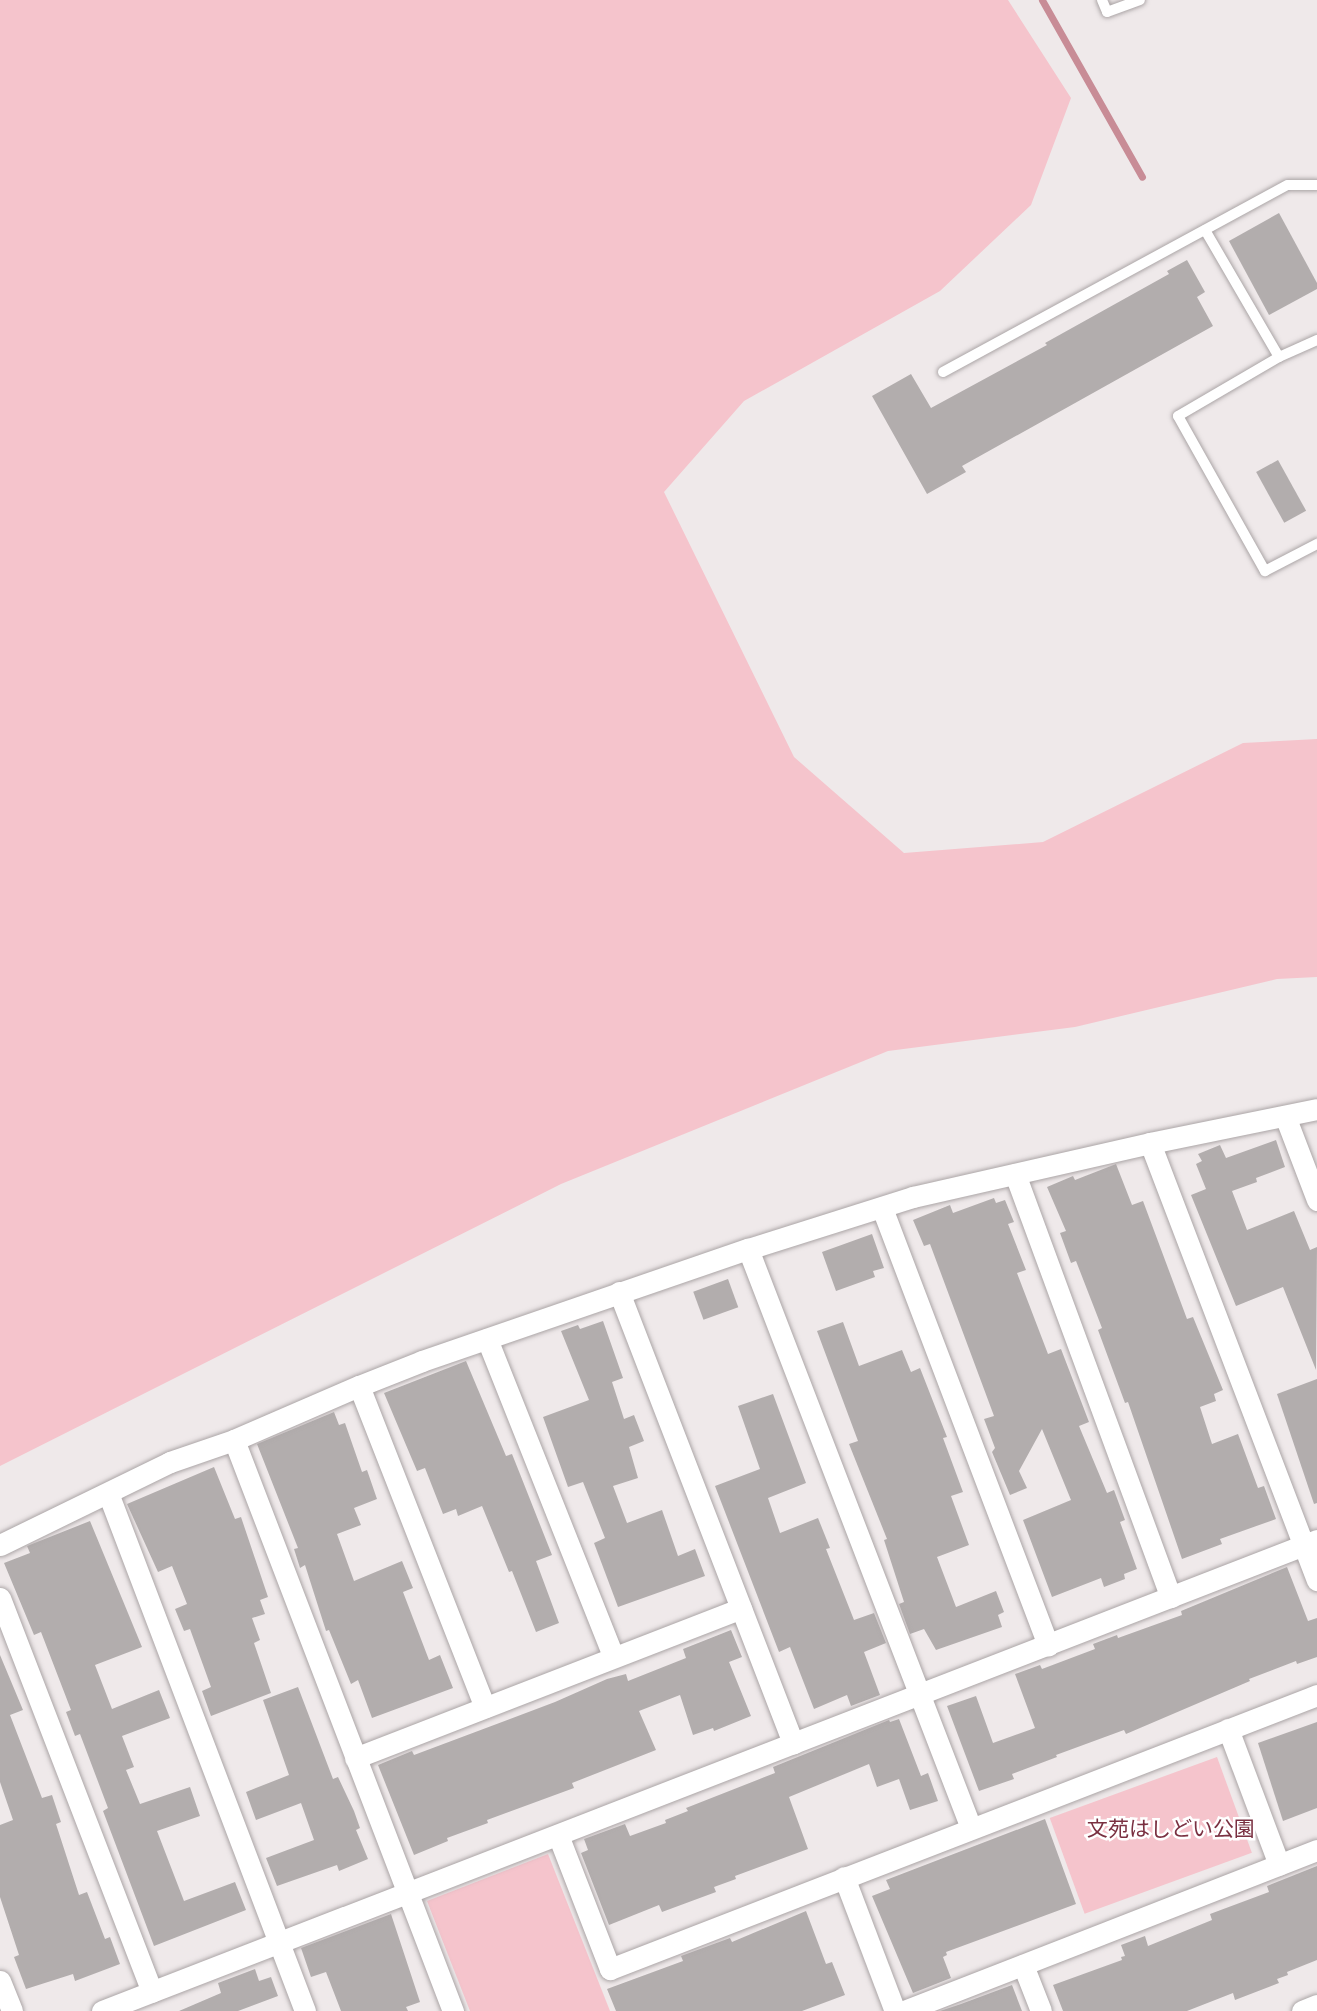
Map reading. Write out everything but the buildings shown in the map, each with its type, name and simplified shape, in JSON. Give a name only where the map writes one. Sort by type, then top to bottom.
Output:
[{"type":"street","points":[[0,1545],[170,1462],[234,1440],[359,1386],[618,1292],[913,1197],[1150,1143],[1317,1109]]},
{"type":"street","points":[[1285,1116],[1317,1200]]},
{"type":"street","points":[[1150,1143],[1310,1543],[1317,1580]]},
{"type":"street","points":[[1015,1174],[1171,1597]]},
{"type":"street","points":[[882,1208],[1048,1646]]},
{"type":"street","points":[[748,1249],[971,1828]]},
{"type":"street","points":[[618,1292],[793,1744]]},
{"type":"street","points":[[487,1339],[613,1656]]},
{"type":"street","points":[[359,1386],[485,1707]]},
{"type":"street","points":[[234,1440],[453,2011]]},
{"type":"street","points":[[108,1493],[304,2011]]},
{"type":"street","points":[[102,2011],[1310,1543]]},
{"type":"street","points":[[0,1598],[152,1993]]},
{"type":"street","points":[[355,1758],[741,1608]]},
{"type":"street","points":[[558,1835],[610,1969],[1317,1695]]},
{"type":"street","points":[[1228,1729],[1279,1865]]},
{"type":"street","points":[[904,2011],[1317,1850]]},
{"type":"street","points":[[844,1877],[895,2011]]},
{"type":"street","points":[[1023,1965],[1041,2011]]},
{"type":"street","points":[[0,1981],[12,2011]]},
{"type":"street","points":[[1302,2011],[1317,2005]]},
{"type":"lane","points":[[1102,0],[1107,12],[1140,0]]},
{"type":"lane","points":[[943,372],[1288,185],[1317,186]]},
{"type":"lane","points":[[1205,230],[1279,357]]},
{"type":"lane","points":[[1317,340],[1279,357],[1178,416],[1265,571],[1317,544]]},
{"type":"green space","points":[[0,0],[1008,0],[1071,98],[1031,205],[940,291],[744,401],[664,492],[794,757],[904,853],[1043,842],[1243,743],[1317,739],[1317,977],[1277,979],[1075,1027],[888,1051],[561,1184],[0,1466]]},
{"type":"green space","name":"文苑はしどい公園","points":[[1217,1757],[1252,1853],[1085,1914],[1050,1818]]},
{"type":"green space","points":[[548,1854],[610,2011],[470,2011],[427,1901]]},
{"type":"waterway","points":[[1042,0],[1142,177]]}]
